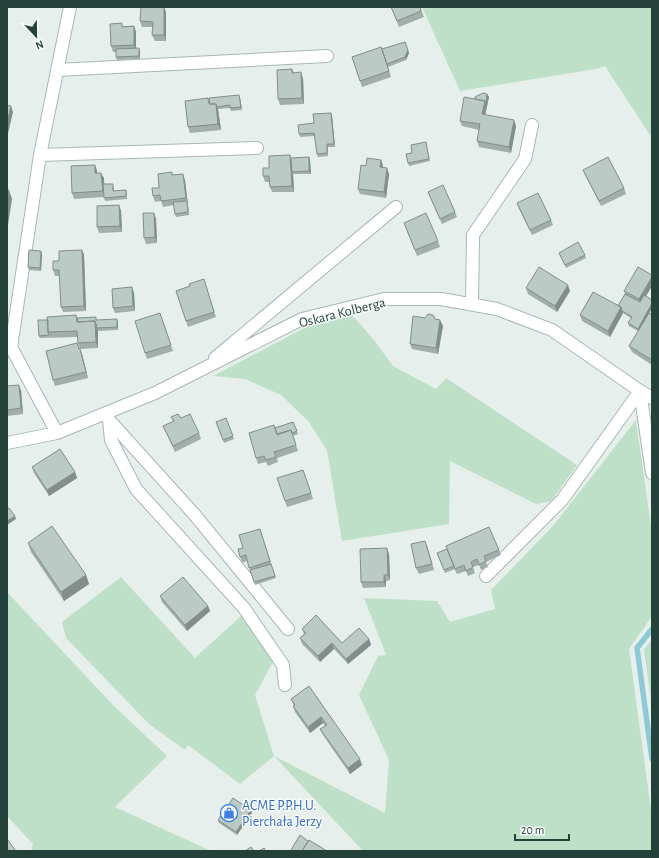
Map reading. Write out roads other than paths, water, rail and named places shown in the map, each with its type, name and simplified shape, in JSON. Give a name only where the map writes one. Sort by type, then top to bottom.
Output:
[{"type":"street","points":[[57,433],[11,347],[40,155],[70,7]]},
{"type":"street","points":[[57,70],[327,56]]},
{"type":"street","points":[[472,304],[473,235],[525,159],[532,125]]},
{"type":"street","points":[[40,155],[257,148]]},
{"type":"street","points":[[198,371],[396,207]]},
{"type":"street","name":"Oskara Kolberga","points":[[7,443],[57,433],[108,417],[302,319],[384,299],[442,299],[497,309],[552,330],[652,398]]},
{"type":"street","points":[[640,391],[652,473]]},
{"type":"street","points":[[486,576],[562,500],[640,391]]},
{"type":"street","points":[[108,417],[194,514],[288,629]]},
{"type":"street","points":[[108,417],[111,440],[136,489],[244,608],[283,665],[285,685]]},
{"type":"waterway","points":[[652,629],[637,648],[652,759]]},
{"type":"place","name":"ACME P.P.H.U. Pierchała Jerzy","points":[[229,813]]}]
